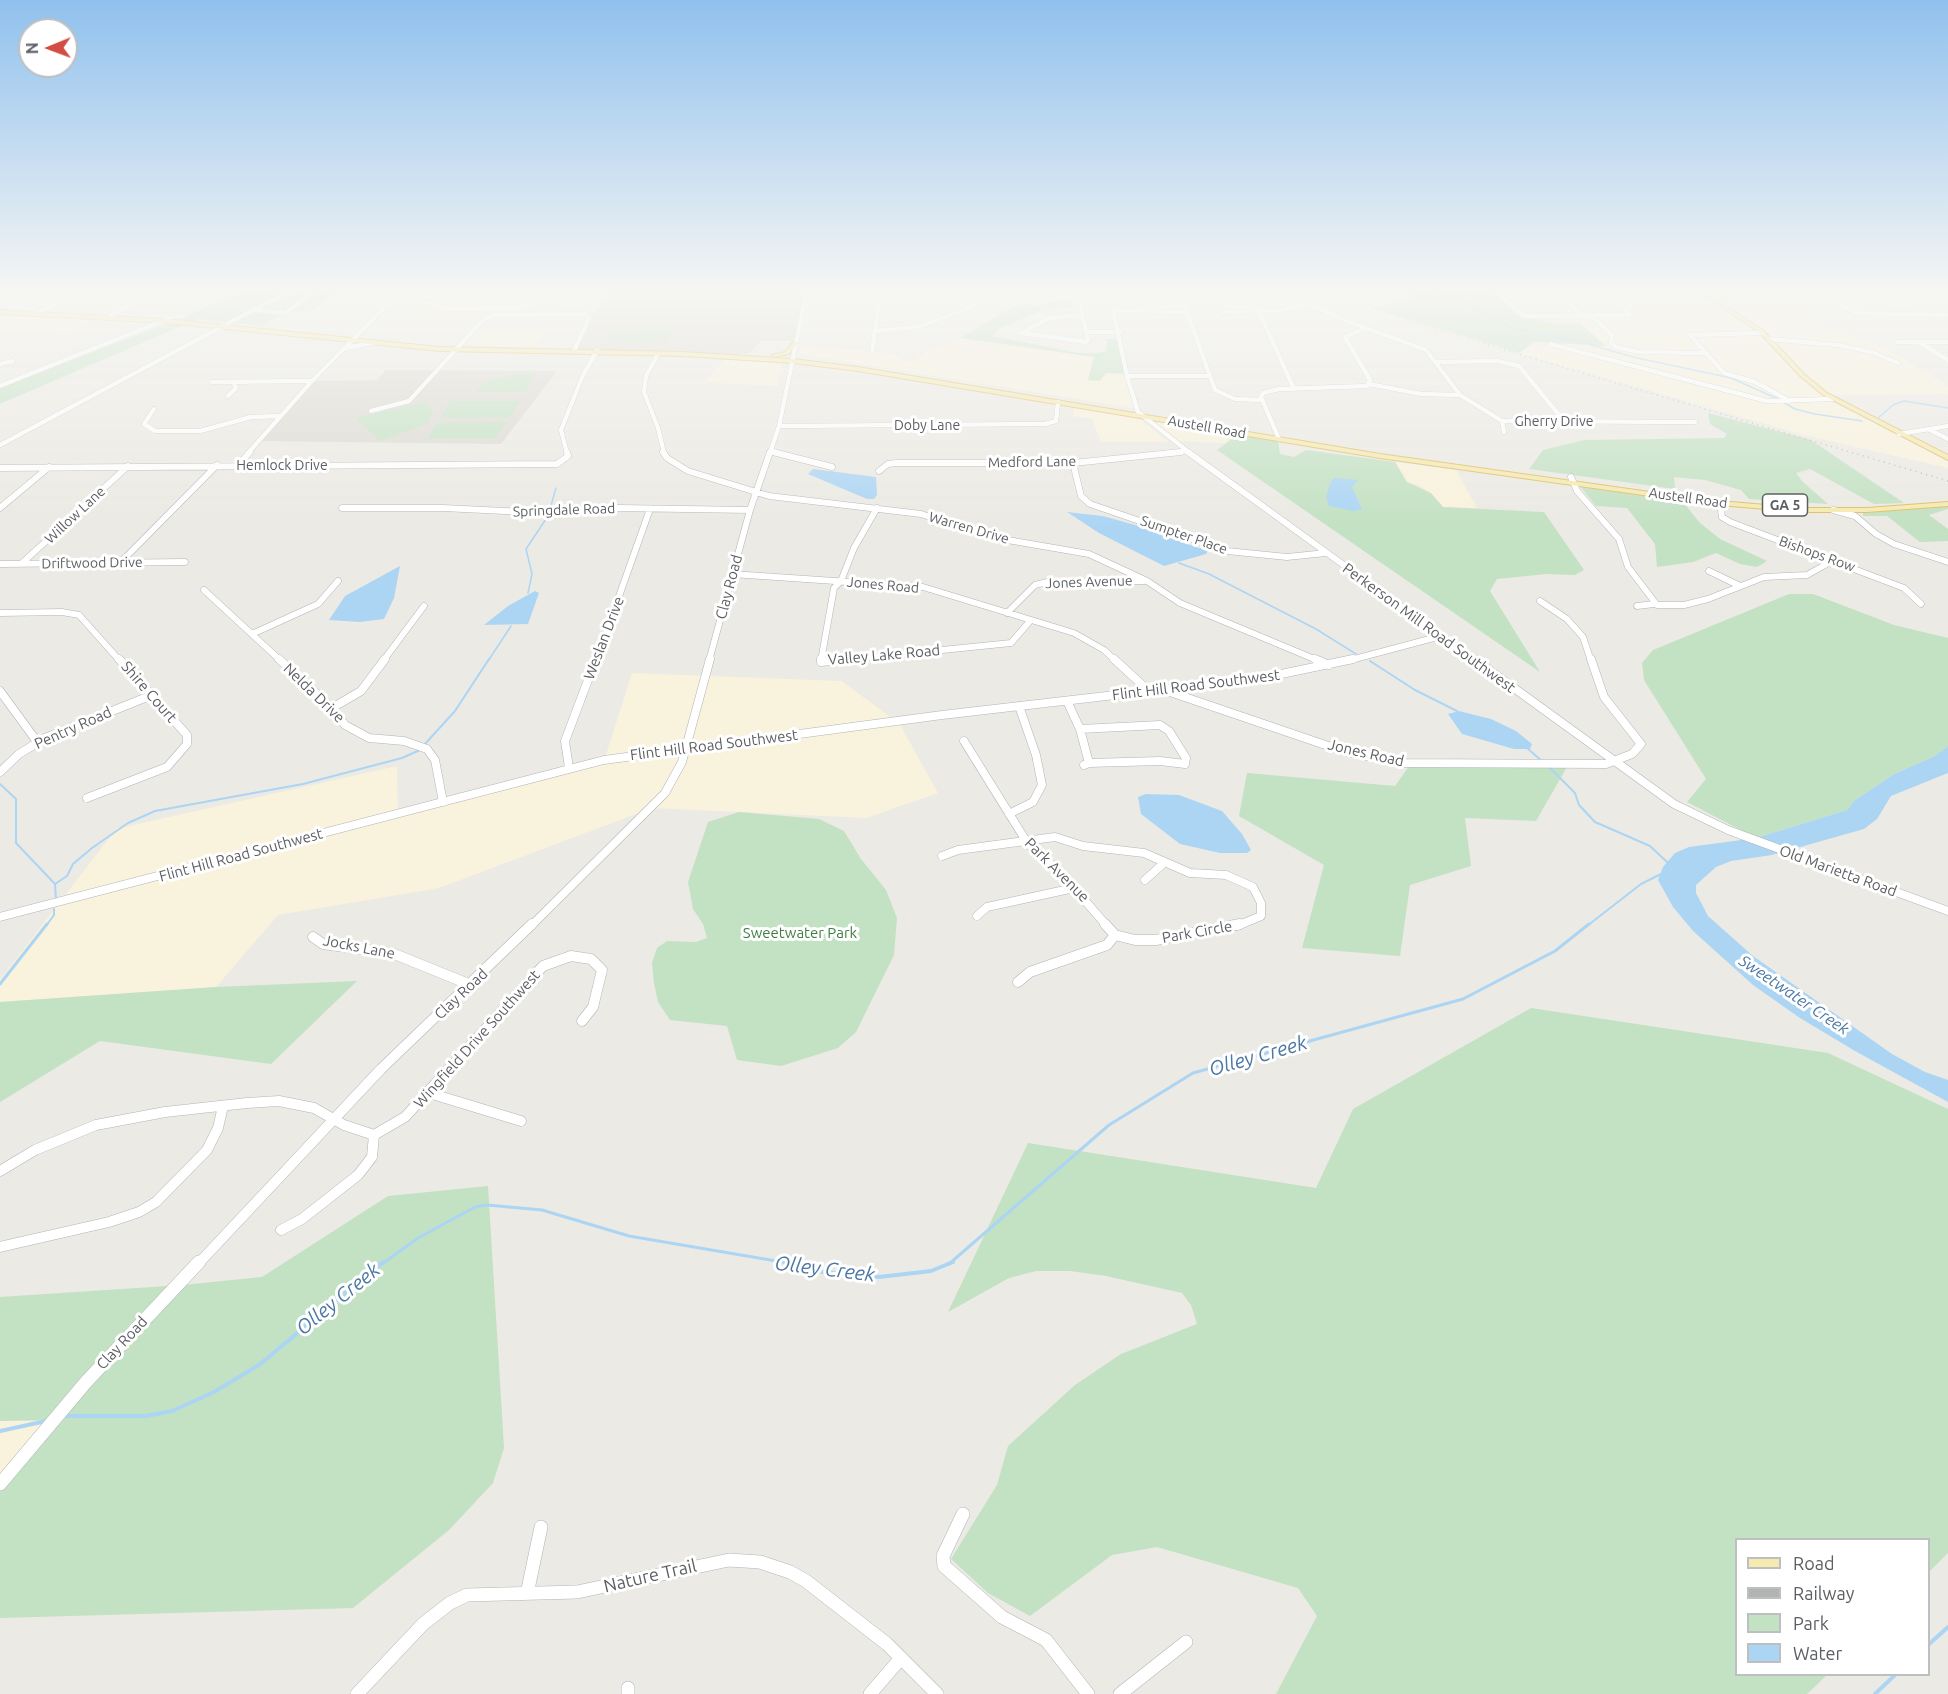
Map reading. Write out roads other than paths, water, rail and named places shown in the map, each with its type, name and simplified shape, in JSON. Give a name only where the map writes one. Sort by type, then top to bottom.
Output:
[{"type":"main road","name":"Austell Road","points":[[850,369],[1140,414],[1163,420],[1684,495],[1770,504],[1860,506],[1948,503]]},
{"type":"main road","name":"Austell Road","points":[[856,369],[1277,437]]},
{"type":"main road","points":[[1796,369],[1806,380],[1832,399],[1948,458]]},
{"type":"main road","points":[[1154,426],[1155,421],[1163,420]]},
{"type":"main road","name":"Austell Road","points":[[1572,479],[1720,503],[1857,513],[1948,503]]},
{"type":"street","points":[[0,386],[44,369]]},
{"type":"street","points":[[0,445],[143,369]]},
{"type":"street","points":[[238,465],[324,369]]},
{"type":"street","points":[[371,411],[409,401],[438,369]]},
{"type":"street","name":"Hemlock Drive","points":[[0,468],[217,465],[550,465],[563,462],[568,454],[561,430],[586,369]]},
{"type":"street","name":"Warren Drive","points":[[650,369],[646,376],[644,392],[658,428],[663,452],[688,471],[758,492],[807,502],[877,508],[938,518],[990,537],[1089,554],[1147,580],[1180,603],[1329,665]]},
{"type":"street","points":[[779,426],[791,369]]},
{"type":"street","points":[[1126,369],[1140,414]]},
{"type":"street","points":[[1207,369],[1214,388],[1221,394],[1262,400]]},
{"type":"street","points":[[1285,369],[1294,389]]},
{"type":"street","points":[[1364,369],[1370,380],[1369,384]]},
{"type":"street","name":"Gherry Drive","points":[[1442,369],[1460,395],[1502,421],[1695,422]]},
{"type":"street","points":[[1521,369],[1564,421]]},
{"type":"street","points":[[1645,369],[1758,399],[1790,401],[1832,399]]},
{"type":"street","points":[[1720,369],[1724,373],[1755,382],[1790,401]]},
{"type":"street","points":[[1127,376],[1209,376]]},
{"type":"street","points":[[212,382],[312,381]]},
{"type":"street","points":[[228,396],[236,388],[234,382]]},
{"type":"street","points":[[1277,437],[1262,400],[1263,393],[1267,391],[1358,388],[1369,384],[1421,394],[1460,395]]},
{"type":"street","name":"Doby Lane","points":[[779,426],[1045,424],[1056,421],[1058,402]]},
{"type":"street","points":[[154,409],[144,424],[150,430],[163,431],[200,431],[251,417],[281,416]]},
{"type":"street","name":"Perkerson Mill Road Southwest","points":[[1140,414],[1186,451],[1613,762],[1674,804],[1728,830]]},
{"type":"street","points":[[1502,421],[1504,432]]},
{"type":"street","name":"Clay Road","points":[[0,1484],[86,1382],[381,1069],[471,985],[666,793],[675,778],[685,750],[750,510],[779,426]]},
{"type":"street","points":[[1899,434],[1948,426]]},
{"type":"street","points":[[1928,429],[1948,439]]},
{"type":"street","points":[[771,451],[832,468]]},
{"type":"street","name":"Medford Lane","points":[[879,471],[888,464],[896,463],[1073,463],[1186,451]]},
{"type":"street","name":"Sumpter Place","points":[[1073,463],[1081,496],[1090,504],[1227,551],[1287,557],[1326,553]]},
{"type":"street","points":[[120,563],[217,465]]},
{"type":"street","name":"Willow Lane","points":[[21,564],[128,466]]},
{"type":"street","points":[[0,508],[49,467]]},
{"type":"street","points":[[1572,479],[1577,491],[1596,509],[1619,540],[1628,567],[1654,604]]},
{"type":"street","name":"Bishops Row","points":[[1720,503],[1722,517],[1730,522],[1904,588],[1921,604]]},
{"type":"street","name":"Springdale Road","points":[[342,508],[443,508],[546,513],[592,509],[750,510]]},
{"type":"street","name":"Valley Lake Road","points":[[877,508],[854,548],[841,581],[834,588],[821,662],[1001,645],[1011,643],[1030,621]]},
{"type":"street","name":"Weslan Drive","points":[[568,768],[565,741],[568,731],[614,614],[650,509]]},
{"type":"street","points":[[1857,513],[1876,534],[1894,544],[1948,562]]},
{"type":"street","points":[[1864,535],[1876,534]]},
{"type":"street","points":[[1637,606],[1695,603],[1764,576],[1807,575],[1834,560]]},
{"type":"street","name":"Driftwood Drive","points":[[0,564],[185,562]]},
{"type":"street","points":[[1709,571],[1738,585]]},
{"type":"street","name":"Jones Road","points":[[732,574],[923,587],[1089,640],[1125,666],[1150,692]]},
{"type":"street","points":[[252,634],[318,604],[338,580]]},
{"type":"street","name":"Jones Avenue","points":[[1007,614],[1035,585],[1047,582],[1147,580]]},
{"type":"street","name":"Nelda Drive","points":[[204,590],[332,708],[345,725],[369,738],[419,745],[427,749],[435,760],[443,801]]},
{"type":"street","points":[[1540,601],[1567,619],[1583,637],[1604,697],[1618,718],[1641,744],[1632,754],[1613,762]]},
{"type":"street","points":[[332,708],[361,691],[424,606]]},
{"type":"street","name":"Shire Court","points":[[0,613],[62,612],[79,615],[187,735],[188,744],[175,760],[156,773],[87,798]]},
{"type":"street","name":"Flint Hill Road Southwest","points":[[0,917],[568,768],[615,758],[1019,706],[1262,678],[1329,665],[1441,636]]},
{"type":"street","name":"Jones Road","points":[[1164,690],[1343,751],[1401,763],[1576,765],[1613,762]]},
{"type":"street","points":[[0,691],[38,743]]},
{"type":"street","name":"Pentry Road","points":[[0,772],[19,754],[38,743],[152,695]]},
{"type":"street","points":[[1067,701],[1080,729],[1086,764],[1149,761],[1185,764],[1186,758],[1169,730],[1160,725],[1080,729]]},
{"type":"street","points":[[1009,814],[1033,802],[1039,795],[1042,785],[1036,754],[1019,706]]},
{"type":"street","name":"Park Avenue","points":[[964,741],[1025,840],[1090,904],[1115,935]]},
{"type":"street","name":"Old Marietta Road","points":[[1728,830],[1948,911]]},
{"type":"street","name":"Park Circle","points":[[942,856],[958,850],[1055,837],[1099,849],[1126,849],[1144,853],[1190,873],[1207,876],[1226,875],[1240,879],[1253,888],[1261,903],[1261,916],[1233,927],[1156,940],[1135,940],[1115,935]]},
{"type":"street","points":[[1145,880],[1164,863]]},
{"type":"street","points":[[977,916],[987,908],[1074,888]]},
{"type":"street","points":[[1018,982],[1030,972],[1107,945],[1115,935]]},
{"type":"street","name":"Jocks Lane","points":[[313,937],[323,944],[392,952],[471,985]]},
{"type":"street","name":"Wingfield Drive Southwest","points":[[374,1135],[405,1118],[543,966],[571,956],[591,959],[602,970],[593,1007],[582,1021]]},
{"type":"street","points":[[429,1093],[521,1121]]},
{"type":"street","points":[[0,1172],[35,1150],[96,1125],[165,1112],[223,1106],[279,1101],[314,1108],[344,1125],[374,1135],[372,1157],[358,1175],[303,1219],[281,1230]]},
{"type":"street","points":[[0,1247],[108,1222],[139,1212],[156,1202],[207,1150],[218,1128],[223,1106]]},
{"type":"street","points":[[963,1514],[943,1556],[944,1566],[1002,1617],[1046,1640],[1088,1694]]},
{"type":"street","points":[[527,1594],[541,1527]]},
{"type":"street","name":"Nature Trail","points":[[357,1694],[423,1624],[450,1603],[467,1595],[577,1592],[712,1562],[760,1563],[790,1572],[806,1581],[887,1644],[937,1694]]},
{"type":"street","points":[[1120,1694],[1186,1642]]},
{"type":"street","points":[[870,1694],[902,1658]]},
{"type":"water","points":[[813,469],[876,477],[877,495],[874,499],[867,499],[808,474]]},
{"type":"water","points":[[1335,478],[1358,480],[1352,487],[1362,509],[1354,511],[1329,506],[1326,497],[1331,481]]},
{"type":"water","points":[[1067,512],[1103,516],[1160,532],[1167,537],[1208,551],[1206,554],[1164,566],[1099,533]]},
{"type":"water","points":[[400,566],[394,598],[384,619],[360,622],[329,620],[345,596]]},
{"type":"water","points":[[535,591],[539,593],[528,624],[484,625],[508,606]]},
{"type":"water","points":[[1459,711],[1491,719],[1516,731],[1532,744],[1530,749],[1514,749],[1462,734],[1448,714]]},
{"type":"water","name":"Sweetwater Creek","points":[[1948,746],[1948,773],[1891,796],[1877,819],[1864,829],[1772,855],[1731,861],[1716,867],[1696,885],[1696,893],[1708,916],[1753,956],[1892,1054],[1925,1072],[1948,1080],[1948,1102],[1800,1018],[1753,985],[1693,931],[1673,907],[1658,880],[1663,867],[1675,853],[1689,847],[1756,838],[1847,810],[1855,800],[1894,774],[1935,756]]},
{"type":"water","points":[[1146,794],[1179,795],[1222,811],[1242,834],[1251,850],[1247,853],[1220,853],[1180,844],[1141,814],[1138,797]]},
{"type":"waterway","points":[[1689,369],[1731,378],[1778,399]]},
{"type":"waterway","points":[[1878,418],[1893,405],[1904,401],[1948,408]]},
{"type":"waterway","points":[[1783,402],[1795,409],[1815,414],[1862,421]]},
{"type":"waterway","points":[[528,593],[532,574],[526,549],[548,516],[556,488]]},
{"type":"waterway","points":[[1179,563],[1209,574],[1316,629],[1356,654]]},
{"type":"waterway","points":[[488,661],[511,626]]},
{"type":"waterway","points":[[424,745],[455,711],[489,659]]},
{"type":"waterway","points":[[1370,661],[1415,690],[1457,711]]},
{"type":"waterway","points":[[1527,748],[1543,762]]},
{"type":"waterway","points":[[55,884],[67,876],[73,864],[92,848],[128,823],[155,811],[303,784],[402,758],[420,750]]},
{"type":"waterway","points":[[1549,767],[1575,793],[1579,805],[1595,822],[1650,846],[1667,862]]},
{"type":"waterway","points":[[0,784],[16,799],[16,843],[55,884]]},
{"type":"waterway","name":"Olley Creek","points":[[1587,926],[1641,884],[1661,874]]},
{"type":"waterway","points":[[55,884],[56,900]]},
{"type":"waterway","points":[[46,926],[54,915],[54,909]]},
{"type":"waterway","points":[[0,984],[47,924]]},
{"type":"waterway","name":"Olley Creek","points":[[950,1263],[1109,1125],[1193,1073],[1463,999],[1555,951],[1589,924]]},
{"type":"waterway","name":"Olley Creek","points":[[382,1264],[418,1238],[475,1207],[487,1205],[542,1210],[629,1236],[790,1263]]},
{"type":"waterway","name":"Olley Creek","points":[[66,1416],[146,1416],[172,1411],[214,1392],[259,1365],[383,1262]]},
{"type":"waterway","name":"Olley Creek","points":[[785,1262],[790,1263]]},
{"type":"waterway","name":"Olley Creek","points":[[790,1263],[794,1264]]},
{"type":"waterway","name":"Olley Creek","points":[[790,1263],[822,1272],[879,1277],[931,1271],[950,1263]]},
{"type":"waterway","name":"Olley Creek","points":[[0,1431],[46,1421]]},
{"type":"waterway","points":[[1930,1643],[1948,1627]]},
{"type":"waterway","points":[[1875,1694],[1894,1676]]},
{"type":"railway","points":[[1569,369],[1948,481]]},
{"type":"park label","name":"Sweetwater Park","points":[[800,933]]}]
